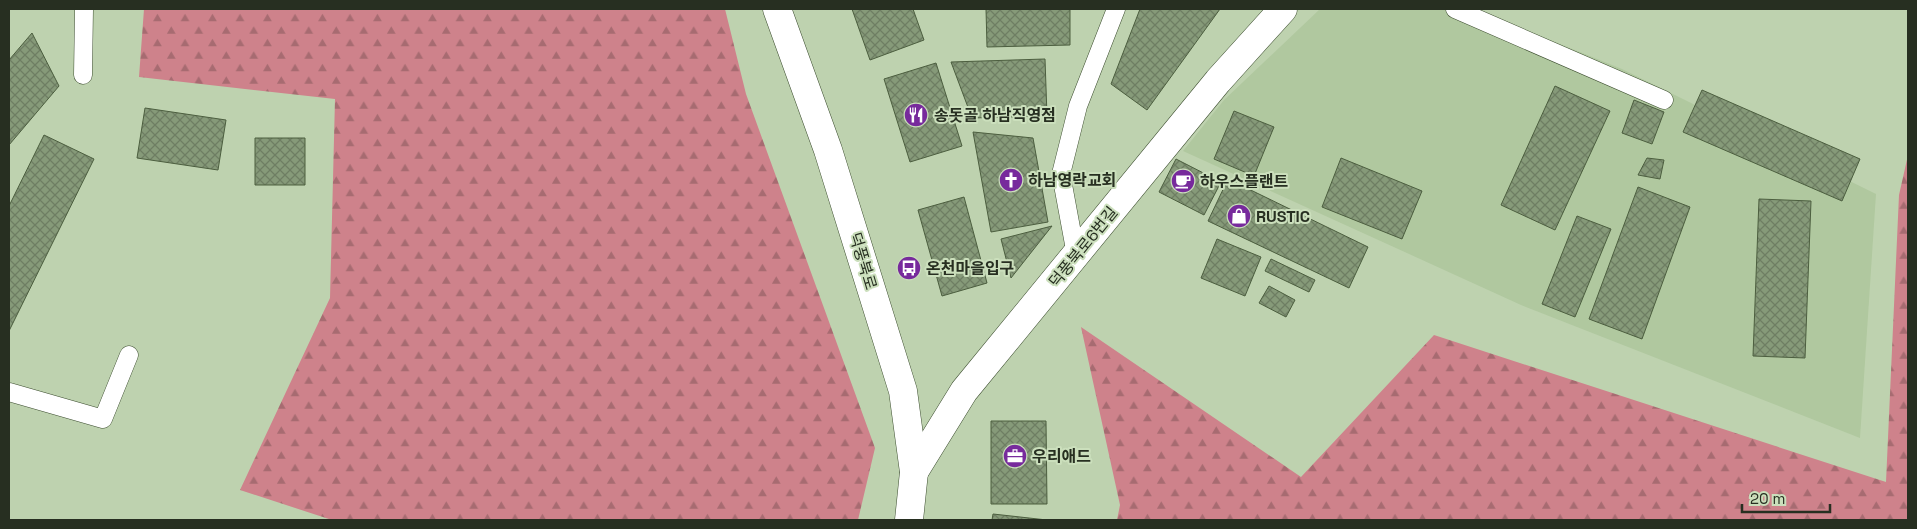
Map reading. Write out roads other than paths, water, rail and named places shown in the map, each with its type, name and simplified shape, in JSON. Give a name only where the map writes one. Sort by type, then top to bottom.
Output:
[{"type":"street","name":"덕풍북로","points":[[777,9],[828,150],[904,391],[914,472],[909,520]]},
{"type":"street","name":"덕풍북로6번길","points":[[914,472],[964,391],[1218,81],[1283,9]]},
{"type":"lane","points":[[83,75],[84,9]]},
{"type":"lane","points":[[1076,255],[1061,174],[1078,106],[1116,9]]},
{"type":"lane","points":[[1456,9],[1664,100]]},
{"type":"lane","points":[[9,392],[103,419],[129,355]]},
{"type":"place","name":"송돗골 하남직영점","points":[[916,115]]},
{"type":"place","name":"하남영락교회","points":[[1011,180]]},
{"type":"place","name":"하우스플랜트","points":[[1183,181]]},
{"type":"place","name":"RUSTIC","points":[[1239,216]]},
{"type":"place","name":"온천마을입구","points":[[909,268]]},
{"type":"place","name":"우리애드","points":[[1015,456]]}]
